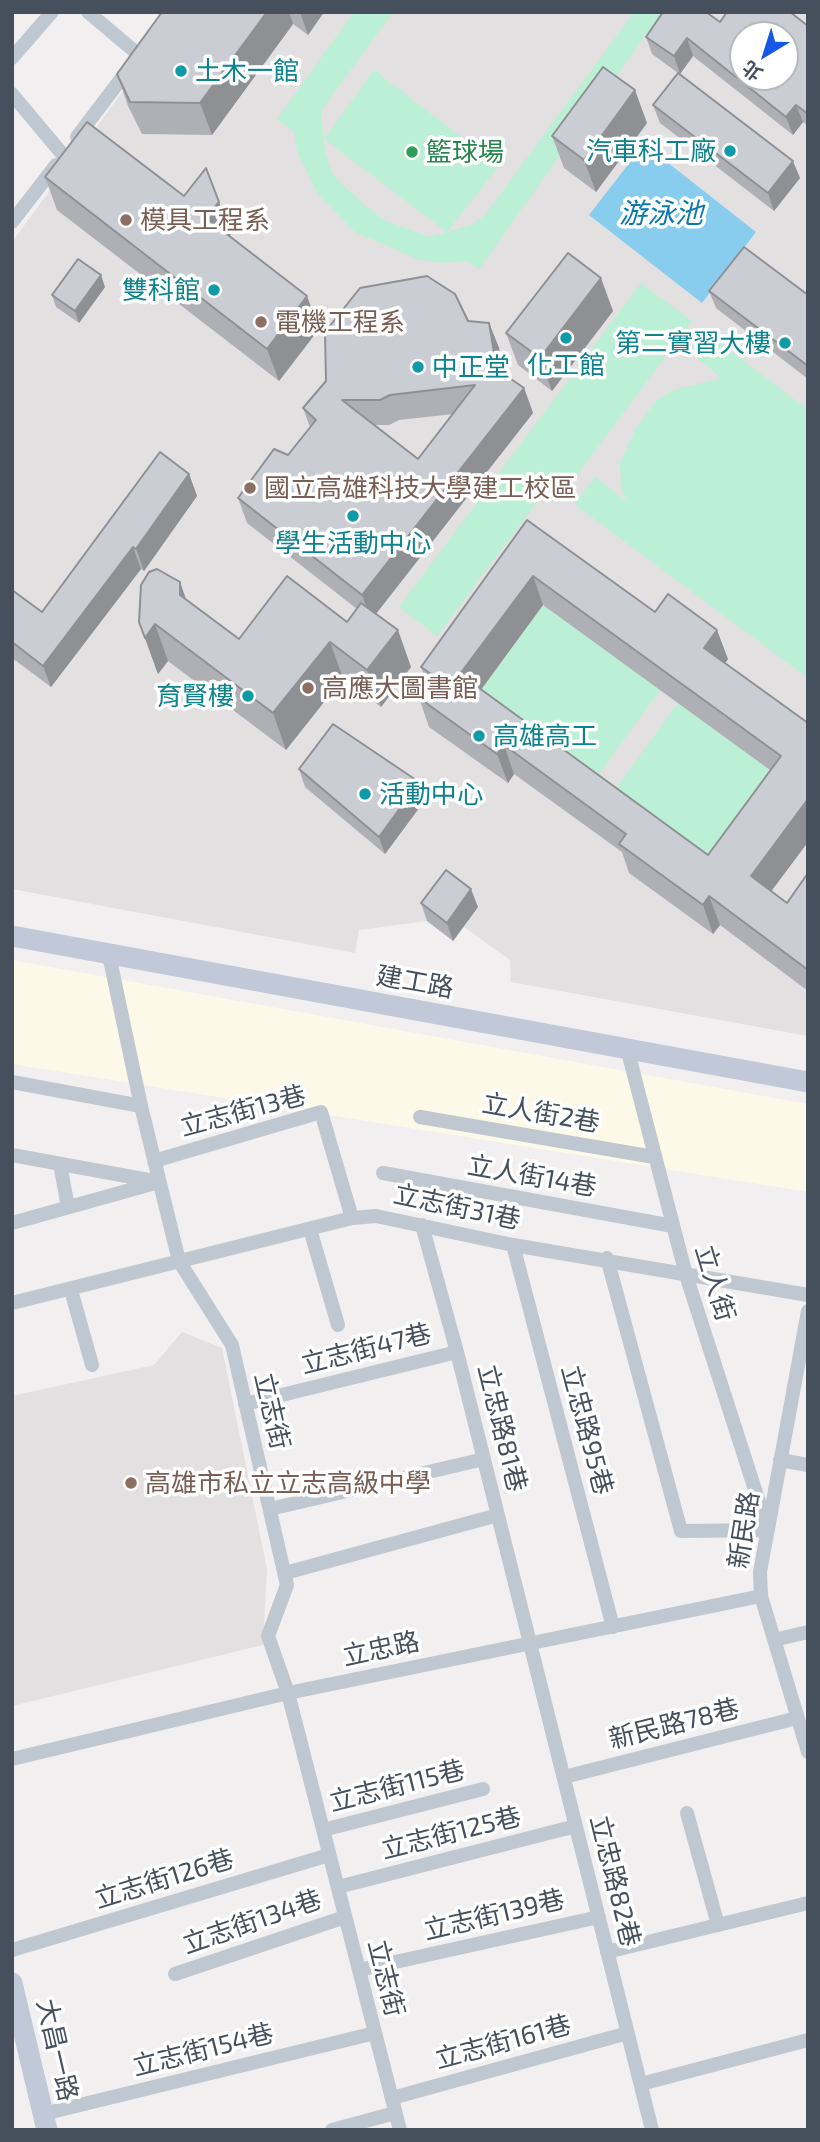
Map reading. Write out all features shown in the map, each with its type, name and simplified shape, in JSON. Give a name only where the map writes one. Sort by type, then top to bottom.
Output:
[{"type":"street","points":[[12,58],[52,12]]},
{"type":"street","points":[[12,222],[143,50],[88,12]]},
{"type":"street","points":[[12,94],[63,155]]},
{"type":"street","name":"建工路","points":[[12,936],[808,1082]]},
{"type":"street","name":"立志街","points":[[109,955],[141,1106],[179,1261],[232,1345],[287,1585],[268,1636],[288,1693],[400,2130]]},
{"type":"street","name":"立人街","points":[[627,1048],[686,1275],[768,1530]]},
{"type":"street","points":[[12,1082],[141,1106]]},
{"type":"street","name":"立志街13巷","points":[[154,1161],[321,1112],[352,1218]]},
{"type":"street","name":"立人街2巷","points":[[419,1117],[654,1157]]},
{"type":"street","points":[[12,1155],[159,1182]]},
{"type":"street","points":[[60,1164],[68,1208]]},
{"type":"street","name":"立人街14巷","points":[[383,1173],[673,1226]]},
{"type":"street","points":[[12,1223],[159,1182]]},
{"type":"street","name":"立志街31巷","points":[[12,1303],[352,1218],[376,1216],[513,1245],[607,1258],[686,1275],[808,1295]]},
{"type":"street","name":"立忠路81巷","points":[[422,1225],[457,1352],[530,1644]]},
{"type":"street","points":[[310,1229],[338,1325]]},
{"type":"street","name":"立忠路95巷","points":[[513,1245],[613,1626]]},
{"type":"street","points":[[607,1258],[681,1531],[768,1530]]},
{"type":"street","points":[[71,1290],[92,1365]]},
{"type":"street","name":"新民路","points":[[808,1311],[804,1357],[780,1460],[760,1572],[761,1596],[808,1752]]},
{"type":"street","name":"立志街47巷","points":[[245,1404],[457,1352]]},
{"type":"street","points":[[270,1509],[484,1459]]},
{"type":"street","points":[[780,1460],[808,1465]]},
{"type":"street","points":[[285,1573],[498,1515]]},
{"type":"street","name":"立忠路","points":[[12,1759],[288,1693],[761,1596]]},
{"type":"street","points":[[774,1640],[808,1632]]},
{"type":"street","name":"立忠路82巷","points":[[530,1644],[652,2130]]},
{"type":"street","name":"新民路78巷","points":[[564,1777],[802,1725]]},
{"type":"street","name":"立志街115巷","points":[[323,1830],[483,1789]]},
{"type":"street","points":[[687,1813],[718,1925]]},
{"type":"street","name":"立志街125巷","points":[[338,1887],[576,1826]]},
{"type":"street","name":"立志街126巷","points":[[12,1950],[330,1855]]},
{"type":"street","points":[[607,1952],[808,1903]]},
{"type":"street","name":"立志街134巷","points":[[175,1974],[345,1917]]},
{"type":"street","name":"立志街139巷","points":[[359,1970],[598,1917]]},
{"type":"street","name":"大昌一路","points":[[12,1983],[45,2122]]},
{"type":"street","name":"立志街154巷","points":[[45,2122],[375,2033]]},
{"type":"street","name":"立志街161巷","points":[[332,2130],[394,2106],[628,2033]]},
{"type":"street","points":[[641,2084],[808,2040]]},
{"type":"shaded area","points":[[181,12],[808,12],[808,1036],[511,982],[510,960],[464,927],[453,941],[427,921],[359,930],[355,953],[12,889],[12,242]]},
{"type":"shaded area","points":[[12,960],[808,1104],[808,1192],[12,1064]]},
{"type":"shaded area","name":"高雄市私立立志高級中學","points":[[182,1332],[222,1348],[267,1569],[263,1645],[12,1706],[12,1396],[154,1365]]},
{"type":"green space","points":[[354,12],[393,12],[321,111],[325,152],[333,175],[363,204],[384,220],[429,237],[471,225],[485,215],[634,12],[662,12],[479,269],[467,261],[442,263],[417,259],[355,232],[318,194],[299,156],[293,131],[277,119]]},
{"type":"green space","name":"籃球場","points":[[374,70],[499,166],[447,232],[324,139]]},
{"type":"green space","points":[[641,283],[692,321],[568,487],[555,478],[437,636],[399,607]]},
{"type":"green space","points":[[703,330],[808,410],[808,678],[574,504],[595,477],[628,502],[621,489],[620,463],[636,428],[647,413],[657,400],[673,390],[722,378],[689,352]]},
{"type":"green space","points":[[543,605],[660,690],[588,789],[471,703]]},
{"type":"green space","points":[[678,703],[791,785],[719,884],[606,802]]},
{"type":"water","name":"游泳池","points":[[644,144],[756,232],[702,303],[589,215]]},
{"type":"building","points":[[162,12],[267,12],[200,103],[130,102],[117,74]]},
{"type":"building","points":[[663,12],[706,12],[720,22],[727,12],[790,12],[808,26],[808,114],[796,105],[786,117],[753,91],[799,91],[799,21],[729,21],[729,72],[687,38],[674,56],[646,37]]},
{"type":"building","points":[[603,67],[635,90],[584,160],[552,136]]},
{"type":"building","name":"汽車科工廠","points":[[678,73],[793,161],[768,193],[653,105]]},
{"type":"building","name":"雙科館","points":[[87,122],[184,196],[206,168],[219,202],[206,218],[307,296],[267,349],[45,177]]},
{"type":"building","name":"第二實習大樓","points":[[744,247],[808,295],[808,366],[709,291]]},
{"type":"building","points":[[568,253],[601,278],[540,358],[506,333]]},
{"type":"building","points":[[78,259],[101,275],[75,311],[52,295]]},
{"type":"building","points":[[427,276],[455,294],[468,321],[489,323],[494,352],[483,360],[524,388],[362,595],[238,498],[274,449],[288,455],[316,420],[303,408],[326,381],[325,332],[360,288]],"holes":[[[475,385],[418,459],[342,400],[380,400],[390,395]]]},
{"type":"building","points":[[160,452],[189,474],[136,549],[133,547],[43,666],[12,642],[12,590],[42,612]]},
{"type":"building","points":[[527,520],[655,612],[668,594],[717,630],[704,648],[808,723],[808,799],[751,876],[787,903],[808,873],[808,970],[709,896],[703,905],[619,844],[626,834],[504,745],[497,754],[419,698],[434,676],[421,667]],"holes":[[[533,576],[781,756],[708,855],[460,674]]]},
{"type":"building","points":[[157,569],[180,582],[180,595],[239,639],[287,576],[347,622],[361,603],[398,630],[367,670],[330,642],[273,713],[155,624],[145,638],[139,622],[141,585],[149,572]]},
{"type":"building","name":"活動中心","points":[[333,724],[419,782],[379,837],[299,769]]},
{"type":"building","points":[[446,870],[471,889],[447,923],[421,903]]},
{"type":"place","name":"土木一館","points":[[181,71]]},
{"type":"place","name":"汽車科工廠","points":[[730,151]]},
{"type":"place","name":"籃球場","points":[[412,152]]},
{"type":"place","name":"模具工程系","points":[[126,220]]},
{"type":"place","name":"雙科館","points":[[214,290]]},
{"type":"place","name":"電機工程系","points":[[261,322]]},
{"type":"place","name":"化工館","points":[[566,338]]},
{"type":"place","name":"第二實習大樓","points":[[785,343]]},
{"type":"place","name":"中正堂","points":[[418,367]]},
{"type":"place","name":"國立高雄科技大學建工校區","points":[[250,488]]},
{"type":"place","name":"學生活動中心","points":[[353,516]]},
{"type":"place","name":"高應大圖書館","points":[[308,688]]},
{"type":"place","name":"育賢樓","points":[[248,696]]},
{"type":"place","name":"高雄高工","points":[[479,736]]},
{"type":"place","name":"活動中心","points":[[365,794]]},
{"type":"place","name":"高雄市私立立志高級中學","points":[[131,1483]]}]
